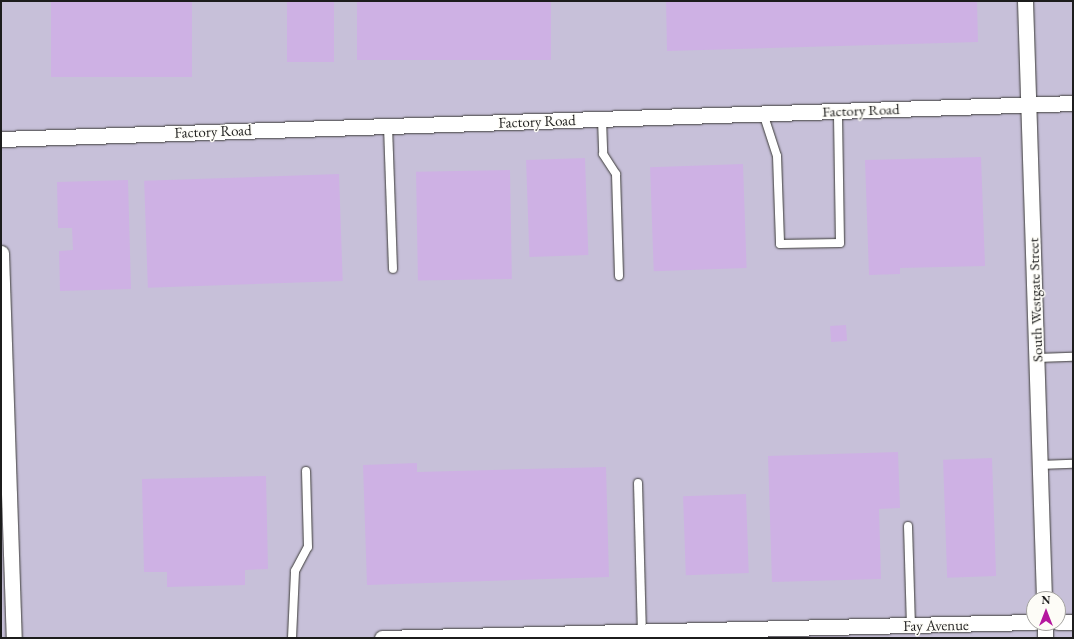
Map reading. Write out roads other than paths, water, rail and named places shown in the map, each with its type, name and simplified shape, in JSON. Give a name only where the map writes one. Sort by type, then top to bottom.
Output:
[{"type":"street","name":"South Westgate Street","points":[[1025,1],[1038,358],[1039,465],[1044,591]]},
{"type":"street","name":"Factory Road","points":[[1,138],[1073,103]]},
{"type":"street","points":[[1,253],[3,360],[14,638]]},
{"type":"street","name":"Fay Avenue","points":[[382,638],[583,636],[642,632],[680,634],[1026,622]]},
{"type":"lane","points":[[763,113],[777,156],[780,244],[840,243],[838,111]]},
{"type":"lane","points":[[602,119],[603,154],[616,174],[618,276]]},
{"type":"lane","points":[[388,126],[393,269]]},
{"type":"lane","points":[[1038,358],[1073,357]]},
{"type":"lane","points":[[1039,465],[1073,464]]},
{"type":"lane","points":[[292,638],[295,571],[308,547],[306,471]]},
{"type":"lane","points":[[638,483],[642,632]]},
{"type":"lane","points":[[908,526],[910,625]]}]
